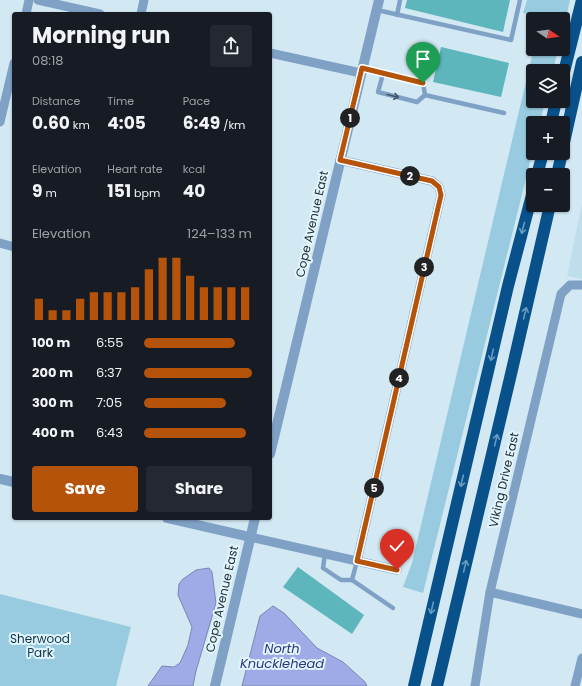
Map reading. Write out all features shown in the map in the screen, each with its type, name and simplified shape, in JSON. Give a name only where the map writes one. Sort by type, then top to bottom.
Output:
[{"type":"highway","points":[[561,64],[574,0]]},
{"type":"highway","points":[[566,64],[582,0]]},
{"type":"highway","points":[[570,117],[582,62]]},
{"type":"highway","points":[[576,91],[582,74]]},
{"type":"highway","points":[[414,686],[508,286],[527,212]]},
{"type":"highway","points":[[437,686],[548,212]]},
{"type":"street","points":[[26,12],[29,0]]},
{"type":"street","points":[[38,0],[91,12]]},
{"type":"street","points":[[141,12],[144,0]]},
{"type":"street","name":"Cope Avenue East","points":[[272,446],[378,5]]},
{"type":"street","points":[[272,53],[361,71]]},
{"type":"street","points":[[0,122],[12,72]]},
{"type":"street","points":[[340,160],[432,181],[439,187],[441,195],[357,561]]},
{"type":"street","points":[[0,243],[12,246]]},
{"type":"street","name":"Viking Drive East","points":[[475,686],[490,592],[561,294],[570,285],[582,285]]},
{"type":"street","points":[[0,479],[12,482]]},
{"type":"street","points":[[176,520],[397,570]]},
{"type":"street","name":"Cope Avenue East","points":[[215,686],[254,520]]},
{"type":"street","points":[[490,592],[582,614]]},
{"type":"street","points":[[575,686],[582,658]]},
{"type":"lane","points":[[397,15],[400,0]]},
{"type":"lane","points":[[378,5],[397,15],[511,40],[520,0]]},
{"type":"lane","points":[[361,71],[383,74],[423,83],[425,95]]},
{"type":"lane","points":[[383,74],[378,92],[417,102],[425,95]]},
{"type":"lane","points":[[425,95],[504,114]]},
{"type":"lane","points":[[325,554],[323,568],[341,580],[352,580],[393,608]]},
{"type":"lane","points":[[352,580],[357,561]]},
{"type":"shaded area","points":[[582,204],[582,279],[567,276]]},
{"type":"green space","points":[[527,0],[570,0],[567,12],[523,13]]},
{"type":"green space","points":[[532,56],[556,56],[555,64],[530,64]]},
{"type":"green space","points":[[526,81],[526,108],[543,108],[542,116],[526,116],[526,160],[531,160],[529,168],[526,168],[526,178],[423,593],[403,587],[412,563]]},
{"type":"green space","name":"Sherwood Park","points":[[0,594],[131,627],[116,686],[0,686]]},
{"type":"water","points":[[209,568],[212,572],[216,603],[193,686],[148,686],[162,666],[174,667],[180,663],[188,645],[192,627],[178,595],[179,584],[183,579],[196,570]]},
{"type":"water","name":"North Knucklehead","points":[[273,606],[284,613],[317,648],[343,662],[365,682],[367,686],[242,686],[260,616]]},
{"type":"building","points":[[407,0],[510,0],[503,32],[405,8]]},
{"type":"building","points":[[441,47],[509,63],[501,97],[433,82]]},
{"type":"building","points":[[298,567],[364,615],[352,634],[283,587]]},
{"type":"route","points":[[397,570],[357,561],[441,195],[439,187],[432,181],[340,160],[362,68],[423,83]]}]
